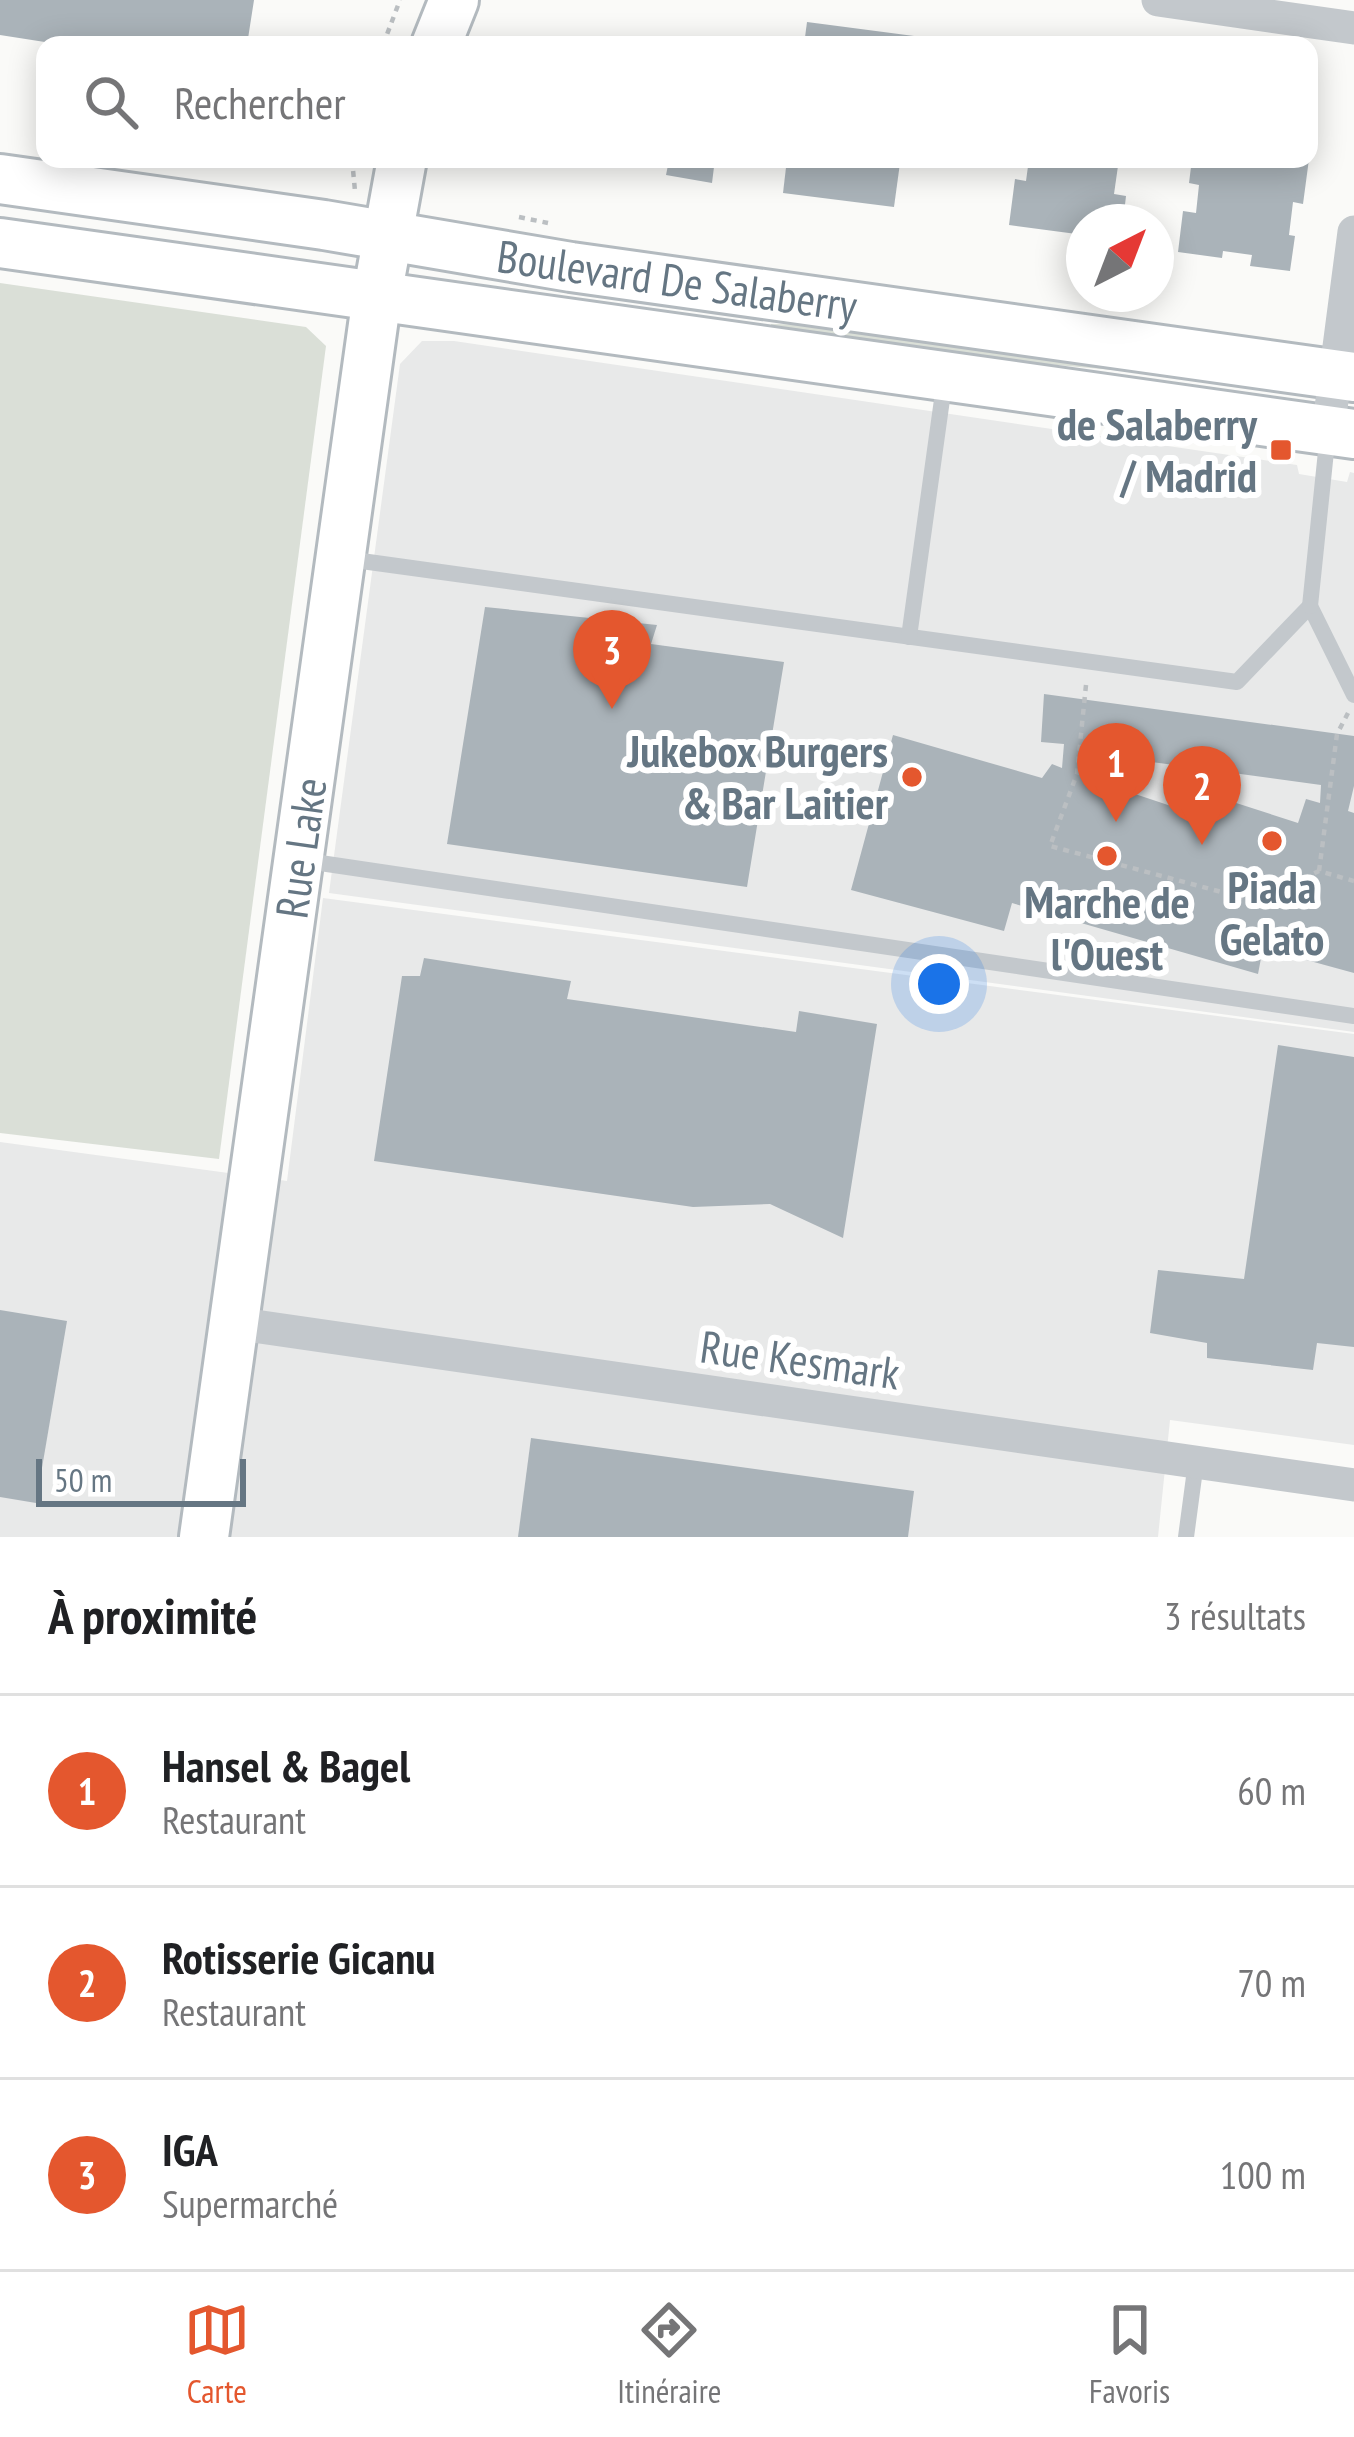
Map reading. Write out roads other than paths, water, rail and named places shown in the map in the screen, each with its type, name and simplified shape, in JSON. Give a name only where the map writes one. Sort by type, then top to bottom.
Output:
[{"type":"street","points":[[440,36],[454,0]]},
{"type":"street","points":[[1158,0],[1354,28]]},
{"type":"street","name":"Rue Lake","points":[[204,1537],[377,296],[400,168]]},
{"type":"street","name":"Boulevard De Salaberry","points":[[0,179],[593,270],[1344,376]]},
{"type":"street","points":[[1341,432],[1354,232]]},
{"type":"street","name":"Boulevard De Salaberry","points":[[0,243],[1341,432]]},
{"type":"street","name":"Rue Kesmark","points":[[232,1323],[1354,1485]]},
{"type":"lane","points":[[909,637],[946,377]]},
{"type":"lane","points":[[340,558],[1237,682],[1310,606],[1341,432]]},
{"type":"lane","points":[[1310,606],[1354,698]]},
{"type":"lane","points":[[299,860],[1354,1016]]},
{"type":"lane","points":[[1186,1537],[1196,1462]]},
{"type":"place","name":"de Salaberry / Madrid","points":[[1281,450]]},
{"type":"place","name":"IGA","points":[[612,709]]},
{"type":"place","name":"Jukebox Burgers & Bar Laitier","points":[[912,777]]},
{"type":"place","name":"Hansel & Bagel","points":[[1116,822]]},
{"type":"place","name":"Piada Gelato","points":[[1272,841]]},
{"type":"place","name":"Rotisserie Gicanu","points":[[1202,845]]},
{"type":"place","name":"Marche de l'Ouest","points":[[1107,856]]}]
